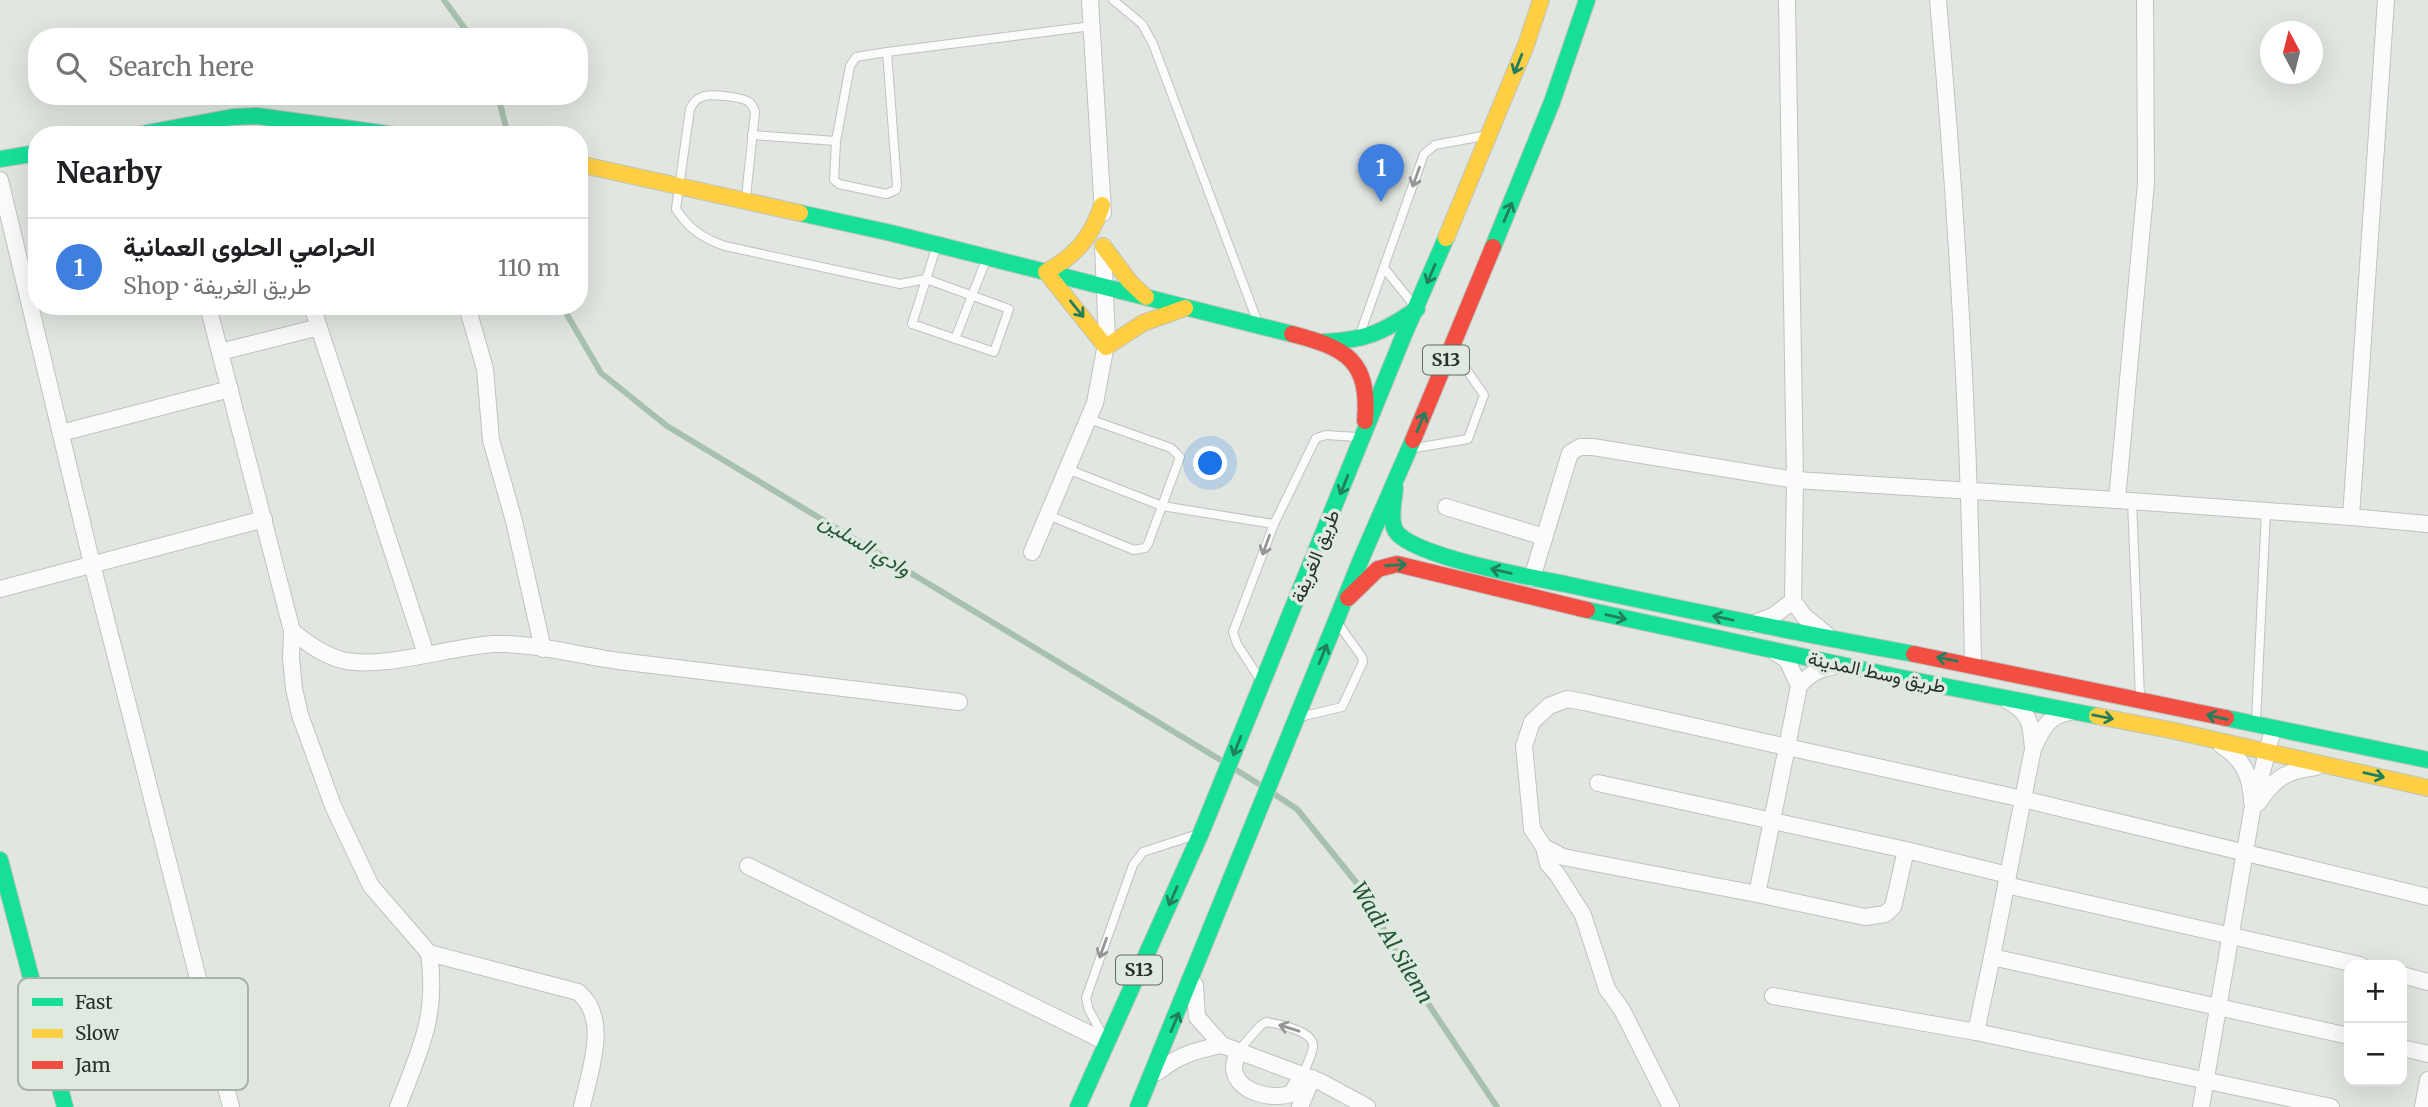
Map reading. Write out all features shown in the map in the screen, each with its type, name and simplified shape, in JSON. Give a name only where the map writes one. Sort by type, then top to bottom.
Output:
[{"type":"main road","name":"طريق الغريفة","points":[[1078,1107],[1201,834],[1403,337],[1526,45],[1541,0]]},
{"type":"main road","name":"S13","points":[[1141,1105],[1343,603],[1569,62],[1587,0]]},
{"type":"main road","points":[[191,126],[233,117],[257,116],[278,126]]},
{"type":"main road","points":[[0,159],[28,154]]},
{"type":"main road","points":[[588,166],[937,245],[1324,342],[1353,360],[1363,376],[1368,396],[1363,438]]},
{"type":"main road","points":[[1046,272],[1063,264],[1089,239],[1098,223],[1102,205]]},
{"type":"main road","points":[[1103,246],[1130,282],[1146,297]]},
{"type":"main road","points":[[1046,272],[1106,347],[1120,335],[1151,318],[1186,307]]},
{"type":"main road","points":[[1324,342],[1358,341],[1376,336],[1416,309]]},
{"type":"main road","name":"طريق وسط المدينة","points":[[1395,483],[1393,524],[1398,534],[1421,547],[1483,567],[1751,624],[1973,665],[2428,760]]},
{"type":"main road","name":"طريق وسط المدينة","points":[[1343,603],[1379,568],[1405,563],[1540,600],[1839,665],[2213,739],[2428,788]]},
{"type":"main road","points":[[0,860],[31,978]]},
{"type":"main road","points":[[61,1090],[65,1107]]},
{"type":"street","points":[[1032,552],[1095,403],[1106,347],[1102,205],[1090,0]]},
{"type":"street","points":[[1787,0],[1795,480],[1793,601],[1804,616],[1829,637]]},
{"type":"street","points":[[1938,0],[1952,160],[1971,491],[1973,665]]},
{"type":"street","points":[[2124,500],[2146,184],[2145,0]]},
{"type":"street","points":[[2351,517],[2386,0]]},
{"type":"street","points":[[0,180],[28,296]]},
{"type":"street","points":[[33,315],[92,564],[197,978]]},
{"type":"street","points":[[210,315],[292,631],[291,658],[300,715],[333,806],[371,886],[429,953],[578,992],[583,996],[592,1012],[596,1035],[582,1107]]},
{"type":"street","points":[[315,315],[426,653]]},
{"type":"street","points":[[470,315],[485,369],[491,440],[514,520],[543,649]]},
{"type":"street","points":[[220,352],[319,327]]},
{"type":"street","points":[[61,433],[230,389]]},
{"type":"street","points":[[1532,578],[1570,453],[1580,447],[1795,480],[2124,500],[2428,524]]},
{"type":"street","points":[[1446,507],[1544,537]]},
{"type":"street","points":[[0,589],[264,519]]},
{"type":"street","points":[[1751,624],[1773,616],[1793,601]]},
{"type":"street","points":[[292,631],[313,647],[343,660],[374,662],[497,644],[959,702]]},
{"type":"street","points":[[1773,651],[1787,660],[1799,686]]},
{"type":"street","points":[[1757,894],[1799,686],[1808,675],[1839,665]]},
{"type":"street","points":[[2003,698],[2021,708],[2029,719],[2033,749]]},
{"type":"street","points":[[1671,1107],[1622,1010],[1607,989],[1583,915],[1548,864],[1544,847],[1532,829],[1524,746],[1532,722],[1549,706],[1567,699],[2023,799],[2428,897]]},
{"type":"street","points":[[1976,1032],[2033,749],[2049,720],[2059,714],[2076,712]]},
{"type":"street","points":[[2202,1107],[2204,1080],[2252,811],[2273,729]]},
{"type":"street","points":[[2213,739],[2235,754],[2245,767],[2252,789],[2252,811]]},
{"type":"street","points":[[2252,811],[2267,790],[2283,775],[2298,770],[2331,766]]},
{"type":"street","points":[[1598,783],[1906,850],[2007,880],[2344,961]]},
{"type":"street","points":[[1544,847],[1563,857],[1866,917],[1885,914],[1893,907],[1906,850]]},
{"type":"street","points":[[748,866],[1106,1042]]},
{"type":"street","points":[[398,1107],[429,1026],[433,999],[429,953]]},
{"type":"street","points":[[1992,957],[2344,1035]]},
{"type":"street","points":[[1196,968],[1196,1017],[1222,1045],[1308,1076],[1367,1107]]},
{"type":"street","points":[[2407,976],[2428,982]]},
{"type":"street","points":[[1773,996],[1976,1032],[2330,1107]]},
{"type":"street","points":[[1151,1078],[1172,1060],[1222,1045]]},
{"type":"street","points":[[2407,1049],[2428,1054]]},
{"type":"street","points":[[1238,1051],[1235,1073],[1240,1081],[1256,1094],[1280,1098],[1291,1094],[1308,1076]]},
{"type":"street","points":[[1300,1107],[1308,1076]]},
{"type":"street","points":[[2423,1107],[2428,1080]]},
{"type":"street","points":[[226,1090],[231,1107]]},
{"type":"lane","points":[[1113,0],[1142,24],[1153,44],[1259,325]]},
{"type":"lane","points":[[887,52],[896,190],[887,194],[836,183],[834,177],[836,141],[852,61],[856,57],[887,52],[1092,26]]},
{"type":"lane","points":[[746,201],[755,112],[749,102],[709,95],[701,97],[690,109],[678,186],[676,209],[687,226],[705,239],[725,246],[900,284],[926,279],[1009,309],[994,352],[912,324],[926,279],[937,245]]},
{"type":"lane","points":[[752,135],[836,141]]},
{"type":"lane","points":[[1358,341],[1424,154],[1435,145],[1489,135]]},
{"type":"lane","points":[[955,339],[987,258]]},
{"type":"lane","points":[[1384,268],[1416,309]]},
{"type":"lane","points":[[1409,450],[1468,439],[1484,395],[1451,348]]},
{"type":"lane","points":[[1048,515],[1139,551],[1148,544],[1180,457],[1177,451],[1089,419]]},
{"type":"lane","points":[[1263,683],[1234,638],[1233,632],[1273,524],[1316,438],[1326,435],[1363,438]]},
{"type":"lane","points":[[1067,469],[1163,506],[1273,524]]},
{"type":"lane","points":[[2124,500],[2140,700]]},
{"type":"lane","points":[[2256,725],[2266,511]]},
{"type":"lane","points":[[1298,717],[1342,707],[1362,667],[1362,657],[1336,621]]},
{"type":"lane","points":[[1106,1042],[1089,1010],[1086,998],[1133,865],[1143,852],[1201,834]]},
{"type":"lane","points":[[1238,1051],[1266,1022],[1305,1033],[1312,1041],[1313,1047],[1308,1076]]},
{"type":"waterway","name":"وادي السلين","points":[[444,0],[464,28]]},
{"type":"waterway","name":"وادي السلين","points":[[500,105],[506,126]]},
{"type":"waterway","name":"وادي السلين","points":[[567,315],[601,373],[667,426],[1224,762]]},
{"type":"waterway","name":"Wadi Al Silenn","points":[[1233,768],[1262,786]]},
{"type":"waterway","name":"Wadi Al Silenn","points":[[1274,794],[1297,809],[1364,892],[1405,969],[1497,1107]]},
{"type":"traffic: fast","points":[[1493,247],[1552,102],[1587,0]]},
{"type":"traffic: fast","points":[[184,126],[233,117],[257,116],[330,126]]},
{"type":"traffic: fast","points":[[0,159],[28,154]]},
{"type":"traffic: fast","points":[[800,213],[891,233],[1292,334]]},
{"type":"traffic: fast","points":[[1078,1107],[1201,833],[1446,238]]},
{"type":"traffic: fast","points":[[1324,342],[1373,334],[1417,309]]},
{"type":"traffic: fast","points":[[1138,1107],[1362,557],[1413,440]]},
{"type":"traffic: fast","points":[[1395,488],[1392,518],[1398,534],[1411,543],[1452,559],[1696,612],[1914,654]]},
{"type":"traffic: fast","points":[[1587,610],[1902,678],[2097,716]]},
{"type":"traffic: fast","points":[[2226,718],[2428,760]]},
{"type":"traffic: fast","points":[[0,860],[31,978]]},
{"type":"traffic: fast","points":[[61,1090],[65,1107]]},
{"type":"traffic: slow","points":[[1446,238],[1526,45],[1541,0]]},
{"type":"traffic: slow","points":[[588,166],[800,213]]},
{"type":"traffic: slow","points":[[1102,205],[1088,236],[1066,259],[1046,272],[1106,347],[1143,323],[1185,308]]},
{"type":"traffic: slow","points":[[1103,246],[1130,282],[1146,297]]},
{"type":"traffic: slow","points":[[2097,716],[2428,788]]},
{"type":"traffic: jam","points":[[1413,440],[1493,247]]},
{"type":"traffic: jam","points":[[1292,334],[1327,345],[1351,360],[1363,384],[1366,400],[1365,421]]},
{"type":"traffic: jam","points":[[1348,598],[1378,569],[1397,564],[1587,610]]},
{"type":"traffic: jam","points":[[1914,654],[2226,718]]},
{"type":"place","name":"الحراصي الحلوى العمانية","points":[[1381,202]]}]
